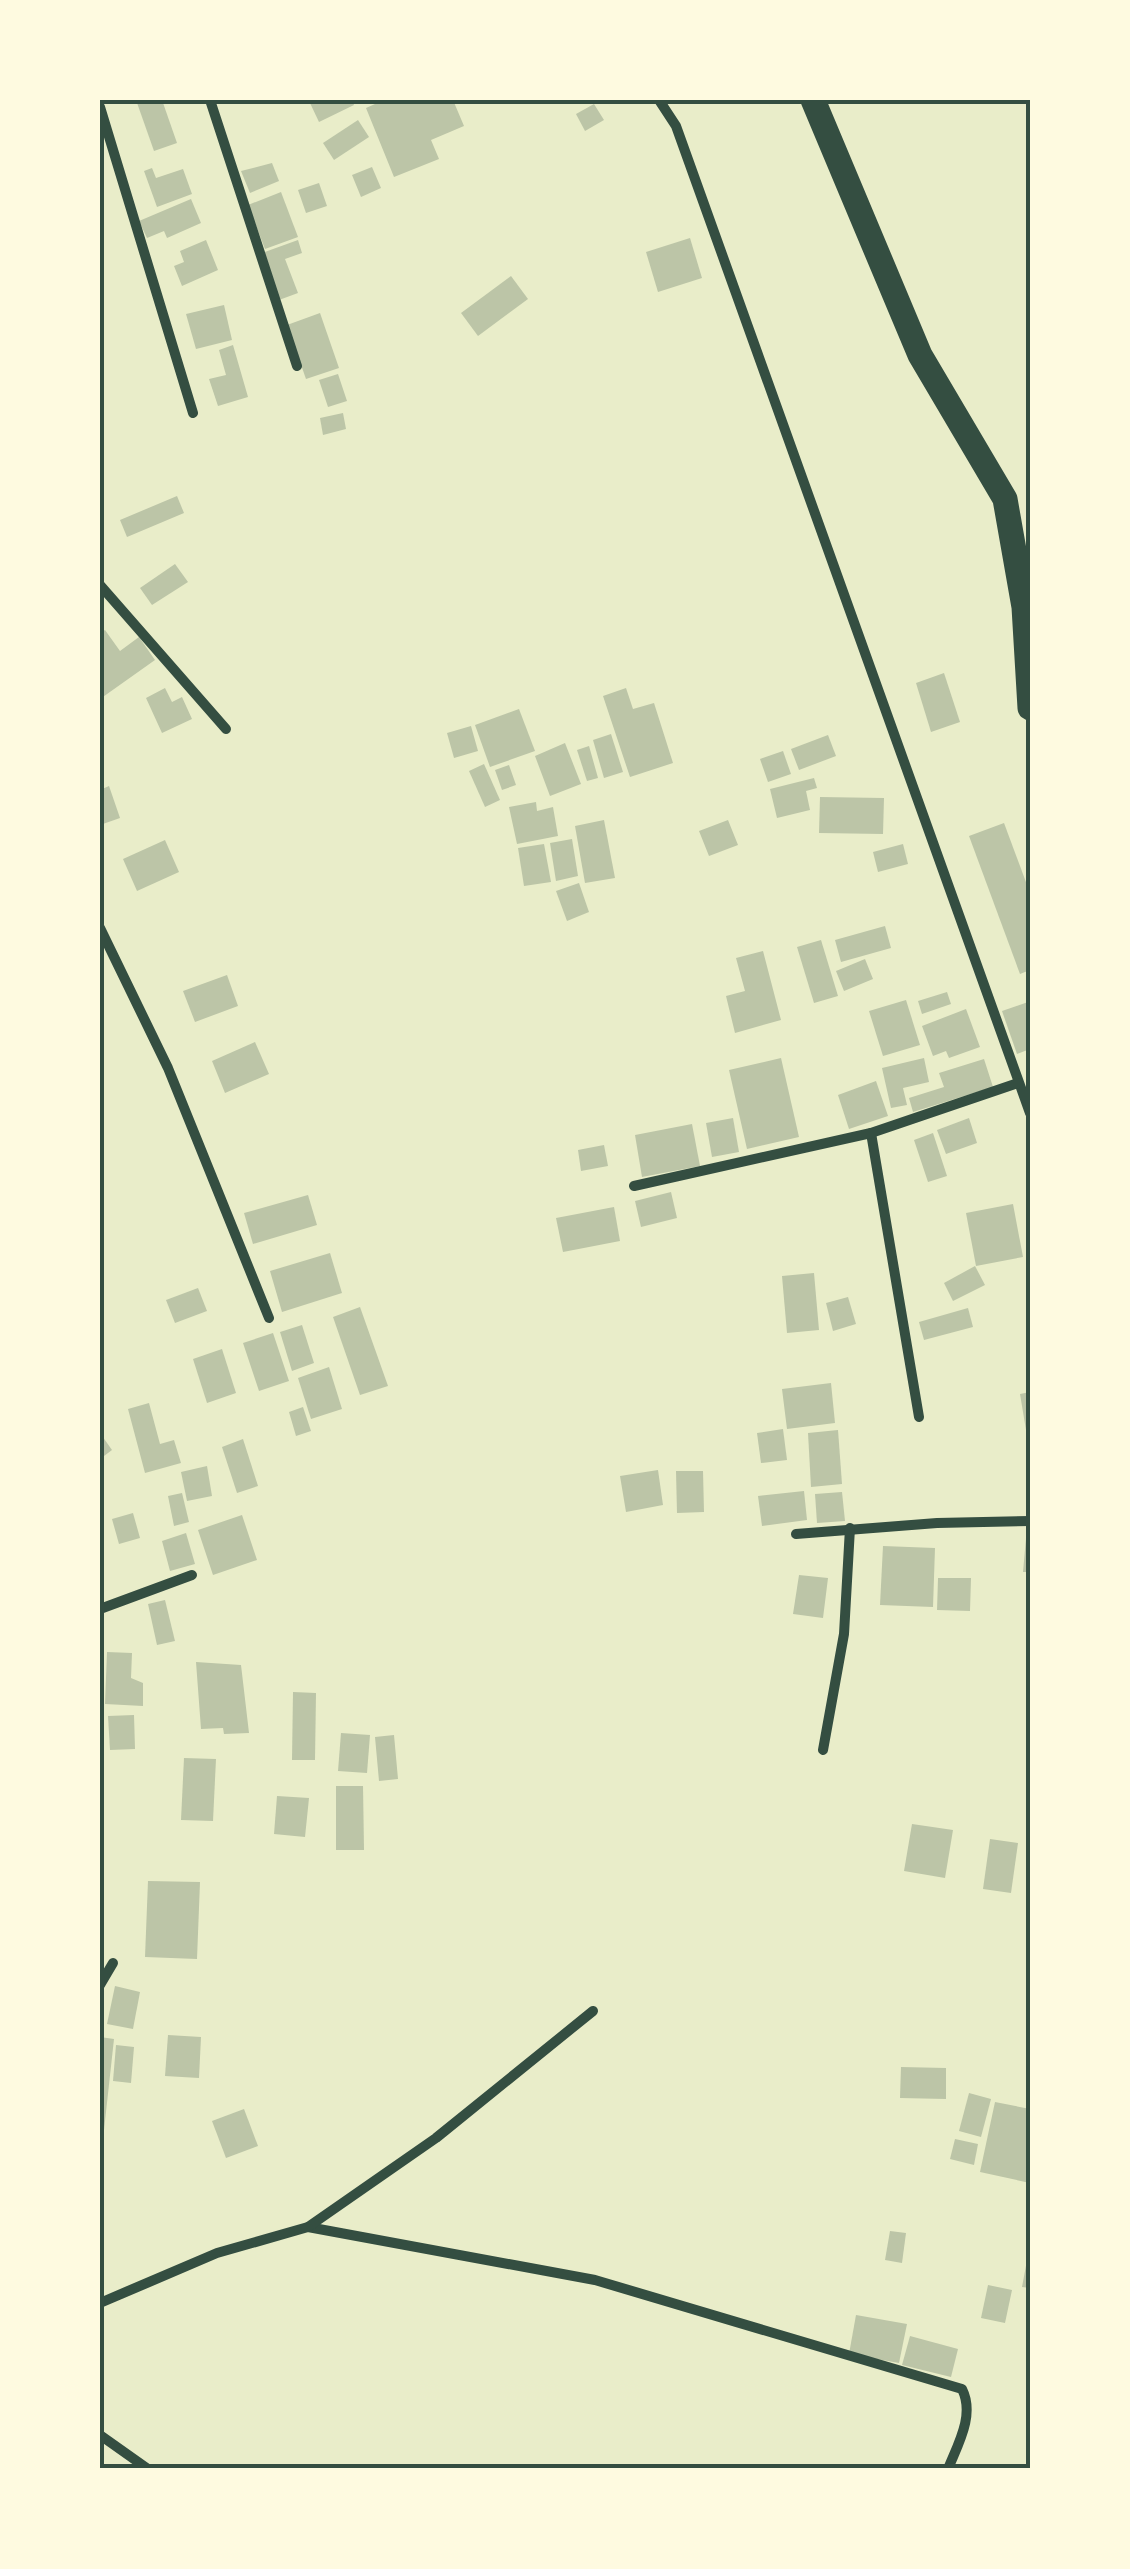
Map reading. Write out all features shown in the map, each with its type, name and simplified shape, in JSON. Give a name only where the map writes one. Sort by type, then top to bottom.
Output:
[{"type":"main road","points":[[813,100],[920,355],[1005,500],[1024,607],[1030,708]]},
{"type":"street","points":[[210,100],[296,366]]},
{"type":"street","points":[[660,100],[676,126],[1030,1113]]},
{"type":"street","points":[[100,107],[193,413]]},
{"type":"street","points":[[100,585],[226,730]]},
{"type":"street","points":[[100,928],[168,1068],[269,1318]]},
{"type":"street","points":[[634,1186],[872,1133],[1018,1083]]},
{"type":"street","points":[[872,1133],[919,1417]]},
{"type":"street","points":[[796,1534],[1030,1521]]},
{"type":"street","points":[[823,1750],[844,1634],[850,1528]]},
{"type":"street","points":[[100,1609],[192,1575]]},
{"type":"street","points":[[100,1985],[114,1963]]},
{"type":"street","points":[[100,2303],[217,2253],[308,2226],[436,2138],[593,2011]]},
{"type":"street","points":[[308,2226],[596,2280],[962,2389],[967,2418],[948,2469]]},
{"type":"street","points":[[100,2435],[148,2469]]},
{"type":"building","points":[[136,100],[162,100],[177,143],[154,151]]},
{"type":"building","points":[[352,100],[354,105],[319,122],[310,103]]},
{"type":"building","points":[[384,100],[453,100],[464,126],[431,140],[439,159],[394,177],[366,108]]},
{"type":"building","points":[[594,104],[604,120],[585,131],[576,114]]},
{"type":"building","points":[[358,120],[369,137],[334,160],[323,143]]},
{"type":"building","points":[[272,163],[279,181],[250,193],[241,171]]},
{"type":"building","points":[[372,167],[381,188],[361,197],[352,175]]},
{"type":"building","points":[[152,168],[156,178],[183,169],[192,194],[157,207],[144,171]]},
{"type":"building","points":[[319,183],[327,206],[306,213],[298,190]]},
{"type":"building","points":[[281,192],[298,237],[265,249],[248,205]]},
{"type":"building","points":[[191,199],[201,223],[167,238],[164,231],[147,238],[139,221]]},
{"type":"building","points":[[690,238],[702,278],[658,292],[646,252]]},
{"type":"building","points":[[206,240],[218,270],[182,286],[174,266],[184,262],[180,251]]},
{"type":"building","points":[[298,240],[302,253],[285,259],[298,293],[279,300],[262,253]]},
{"type":"building","points":[[511,276],[528,299],[478,336],[461,313]]},
{"type":"building","points":[[224,305],[232,340],[196,349],[186,314]]},
{"type":"building","points":[[320,313],[339,368],[306,379],[287,325]]},
{"type":"building","points":[[233,345],[248,397],[218,406],[209,379],[226,375],[219,350]]},
{"type":"building","points":[[338,374],[347,401],[328,407],[319,380]]},
{"type":"building","points":[[343,413],[346,429],[323,435],[320,418]]},
{"type":"building","points":[[177,496],[184,513],[127,537],[120,520]]},
{"type":"building","points":[[175,564],[188,582],[152,605],[140,588]]},
{"type":"building","points":[[105,630],[120,651],[139,637],[155,660],[100,699],[100,633]]},
{"type":"building","points":[[944,673],[960,722],[931,732],[916,683]]},
{"type":"building","points":[[165,688],[172,702],[182,697],[192,719],[162,733],[146,698]]},
{"type":"building","points":[[626,688],[633,709],[654,703],[673,763],[630,777],[603,696]]},
{"type":"building","points":[[519,709],[535,751],[490,767],[475,725]]},
{"type":"building","points":[[471,726],[478,751],[454,758],[447,733]]},
{"type":"building","points":[[611,734],[623,772],[604,778],[593,740]]},
{"type":"building","points":[[828,735],[836,756],[799,770],[791,749]]},
{"type":"building","points":[[565,743],[581,784],[550,796],[535,756]]},
{"type":"building","points":[[589,746],[598,778],[587,781],[577,750]]},
{"type":"building","points":[[783,751],[791,774],[768,782],[760,759]]},
{"type":"building","points":[[484,764],[500,800],[485,807],[469,771]]},
{"type":"building","points":[[509,765],[516,785],[502,790],[495,770]]},
{"type":"building","points":[[814,778],[817,788],[806,791],[810,810],[777,818],[770,789]]},
{"type":"building","points":[[109,786],[120,818],[100,825],[100,790]]},
{"type":"building","points":[[820,797],[884,798],[883,834],[819,833]]},
{"type":"building","points":[[536,802],[537,811],[553,807],[558,836],[517,844],[509,807]]},
{"type":"building","points":[[604,820],[615,878],[585,883],[575,826]]},
{"type":"building","points":[[728,820],[738,845],[709,856],[699,831]]},
{"type":"building","points":[[1004,823],[1030,893],[1030,970],[1020,974],[969,836]]},
{"type":"building","points":[[572,839],[578,876],[556,881],[550,843]]},
{"type":"building","points":[[165,840],[179,872],[137,891],[123,859]]},
{"type":"building","points":[[544,844],[551,882],[524,886],[518,848]]},
{"type":"building","points":[[903,844],[908,864],[878,872],[873,852]]},
{"type":"building","points":[[579,883],[589,912],[567,921],[556,891]]},
{"type":"building","points":[[885,926],[891,948],[841,962],[835,940]]},
{"type":"building","points":[[821,940],[838,996],[814,1003],[797,947]]},
{"type":"building","points":[[763,951],[781,1020],[735,1033],[726,996],[745,991],[736,958]]},
{"type":"building","points":[[865,959],[873,979],[844,991],[836,971]]},
{"type":"building","points":[[227,975],[238,1006],[195,1022],[183,991]]},
{"type":"building","points":[[947,992],[951,1004],[922,1014],[918,1001]]},
{"type":"building","points":[[906,1000],[920,1045],[883,1056],[869,1011]]},
{"type":"building","points":[[1028,1002],[1030,1049],[1017,1054],[1002,1011]]},
{"type":"building","points":[[966,1009],[980,1047],[949,1058],[946,1051],[933,1056],[922,1026]]},
{"type":"building","points":[[255,1042],[269,1074],[225,1093],[212,1061]]},
{"type":"building","points":[[781,1058],[799,1137],[747,1149],[729,1070]]},
{"type":"building","points":[[924,1058],[929,1082],[903,1088],[907,1105],[891,1108],[882,1068]]},
{"type":"building","points":[[984,1059],[993,1087],[913,1112],[909,1098],[944,1087],[939,1073]]},
{"type":"building","points":[[876,1081],[888,1116],[849,1129],[838,1095]]},
{"type":"building","points":[[733,1118],[739,1152],[712,1157],[706,1123]]},
{"type":"building","points":[[969,1118],[977,1143],[946,1154],[937,1130]]},
{"type":"building","points":[[692,1124],[700,1166],[642,1177],[635,1135]]},
{"type":"building","points":[[933,1133],[947,1176],[928,1182],[914,1140]]},
{"type":"building","points":[[604,1145],[608,1166],[581,1171],[578,1150]]},
{"type":"building","points":[[671,1192],[677,1218],[641,1227],[635,1201]]},
{"type":"building","points":[[308,1195],[317,1225],[253,1244],[244,1213]]},
{"type":"building","points":[[1013,1204],[1023,1257],[976,1266],[966,1213]]},
{"type":"building","points":[[614,1207],[620,1241],[563,1252],[556,1218]]},
{"type":"building","points":[[330,1253],[342,1293],[282,1312],[270,1271]]},
{"type":"building","points":[[975,1266],[985,1285],[953,1301],[944,1283]]},
{"type":"building","points":[[814,1273],[819,1330],[787,1333],[782,1276]]},
{"type":"building","points":[[198,1288],[207,1311],[175,1323],[166,1300]]},
{"type":"building","points":[[848,1297],[856,1324],[833,1331],[826,1303]]},
{"type":"building","points":[[360,1307],[388,1386],[360,1395],[333,1317]]},
{"type":"building","points":[[968,1308],[973,1327],[924,1340],[919,1322]]},
{"type":"building","points":[[302,1325],[314,1363],[292,1371],[280,1332]]},
{"type":"building","points":[[273,1333],[289,1381],[259,1391],[243,1343]]},
{"type":"building","points":[[222,1349],[236,1393],[207,1403],[193,1359]]},
{"type":"building","points":[[329,1367],[342,1409],[311,1419],[298,1378]]},
{"type":"building","points":[[831,1383],[835,1423],[787,1429],[782,1389]]},
{"type":"building","points":[[1030,1392],[1030,1429],[1026,1430],[1020,1394]]},
{"type":"building","points":[[149,1403],[160,1444],[174,1440],[181,1463],[145,1473],[128,1409]]},
{"type":"building","points":[[303,1407],[311,1431],[296,1436],[289,1412]]},
{"type":"building","points":[[783,1429],[787,1460],[761,1463],[757,1433]]},
{"type":"building","points":[[838,1430],[842,1484],[811,1487],[808,1433]]},
{"type":"building","points":[[100,1433],[112,1450],[100,1459]]},
{"type":"building","points":[[243,1439],[258,1486],[237,1493],[222,1447]]},
{"type":"building","points":[[207,1466],[212,1496],[187,1501],[181,1472]]},
{"type":"building","points":[[658,1470],[663,1505],[626,1512],[620,1476]]},
{"type":"building","points":[[676,1471],[703,1471],[704,1512],[677,1513]]},
{"type":"building","points":[[804,1491],[807,1520],[762,1526],[758,1496]]},
{"type":"building","points":[[842,1492],[845,1521],[817,1523],[815,1494]]},
{"type":"building","points":[[182,1493],[189,1522],[174,1526],[168,1496]]},
{"type":"building","points":[[133,1513],[140,1538],[119,1544],[112,1519]]},
{"type":"building","points":[[242,1515],[257,1560],[213,1575],[198,1530]]},
{"type":"building","points":[[1027,1527],[1030,1572],[1023,1572]]},
{"type":"building","points":[[186,1533],[195,1564],[170,1571],[162,1541]]},
{"type":"building","points":[[883,1546],[935,1548],[933,1607],[880,1605]]},
{"type":"building","points":[[799,1575],[828,1578],[823,1618],[793,1614]]},
{"type":"building","points":[[938,1578],[971,1578],[970,1611],[937,1610]]},
{"type":"building","points":[[165,1600],[175,1641],[157,1645],[148,1604]]},
{"type":"building","points":[[107,1652],[132,1653],[131,1678],[143,1683],[143,1706],[105,1704]]},
{"type":"building","points":[[196,1662],[241,1665],[249,1733],[224,1734],[223,1728],[201,1729]]},
{"type":"building","points":[[293,1692],[316,1693],[315,1760],[292,1760]]},
{"type":"building","points":[[134,1715],[135,1749],[110,1750],[108,1716]]},
{"type":"building","points":[[341,1733],[370,1735],[367,1773],[338,1771]]},
{"type":"building","points":[[394,1735],[398,1779],[379,1781],[375,1737]]},
{"type":"building","points":[[184,1758],[216,1759],[213,1821],[181,1820]]},
{"type":"building","points":[[336,1786],[363,1786],[364,1850],[336,1850]]},
{"type":"building","points":[[277,1796],[309,1798],[305,1837],[274,1834]]},
{"type":"building","points":[[912,1824],[953,1830],[945,1878],[904,1871]]},
{"type":"building","points":[[990,1839],[1018,1843],[1011,1893],[983,1889]]},
{"type":"building","points":[[148,1881],[200,1882],[197,1959],[145,1957]]},
{"type":"building","points":[[115,1986],[140,1992],[133,2029],[107,2024]]},
{"type":"building","points":[[168,2035],[201,2037],[199,2078],[165,2076]]},
{"type":"building","points":[[100,2037],[114,2039],[104,2130],[100,2130]]},
{"type":"building","points":[[116,2045],[134,2047],[131,2083],[113,2081]]},
{"type":"building","points":[[901,2067],[946,2068],[946,2099],[900,2098]]},
{"type":"building","points":[[969,2093],[991,2099],[981,2137],[959,2131]]},
{"type":"building","points":[[995,2102],[1030,2109],[1030,2183],[980,2172]]},
{"type":"building","points":[[244,2109],[258,2146],[226,2158],[212,2121]]},
{"type":"building","points":[[955,2139],[978,2144],[974,2165],[950,2159]]},
{"type":"building","points":[[890,2231],[906,2233],[902,2263],[885,2260]]},
{"type":"building","points":[[1030,2255],[1030,2288],[1022,2287]]},
{"type":"building","points":[[988,2285],[1012,2290],[1005,2323],[981,2318]]},
{"type":"building","points":[[856,2315],[907,2324],[899,2363],[849,2354]]},
{"type":"building","points":[[910,2336],[958,2349],[951,2377],[902,2365]]}]
